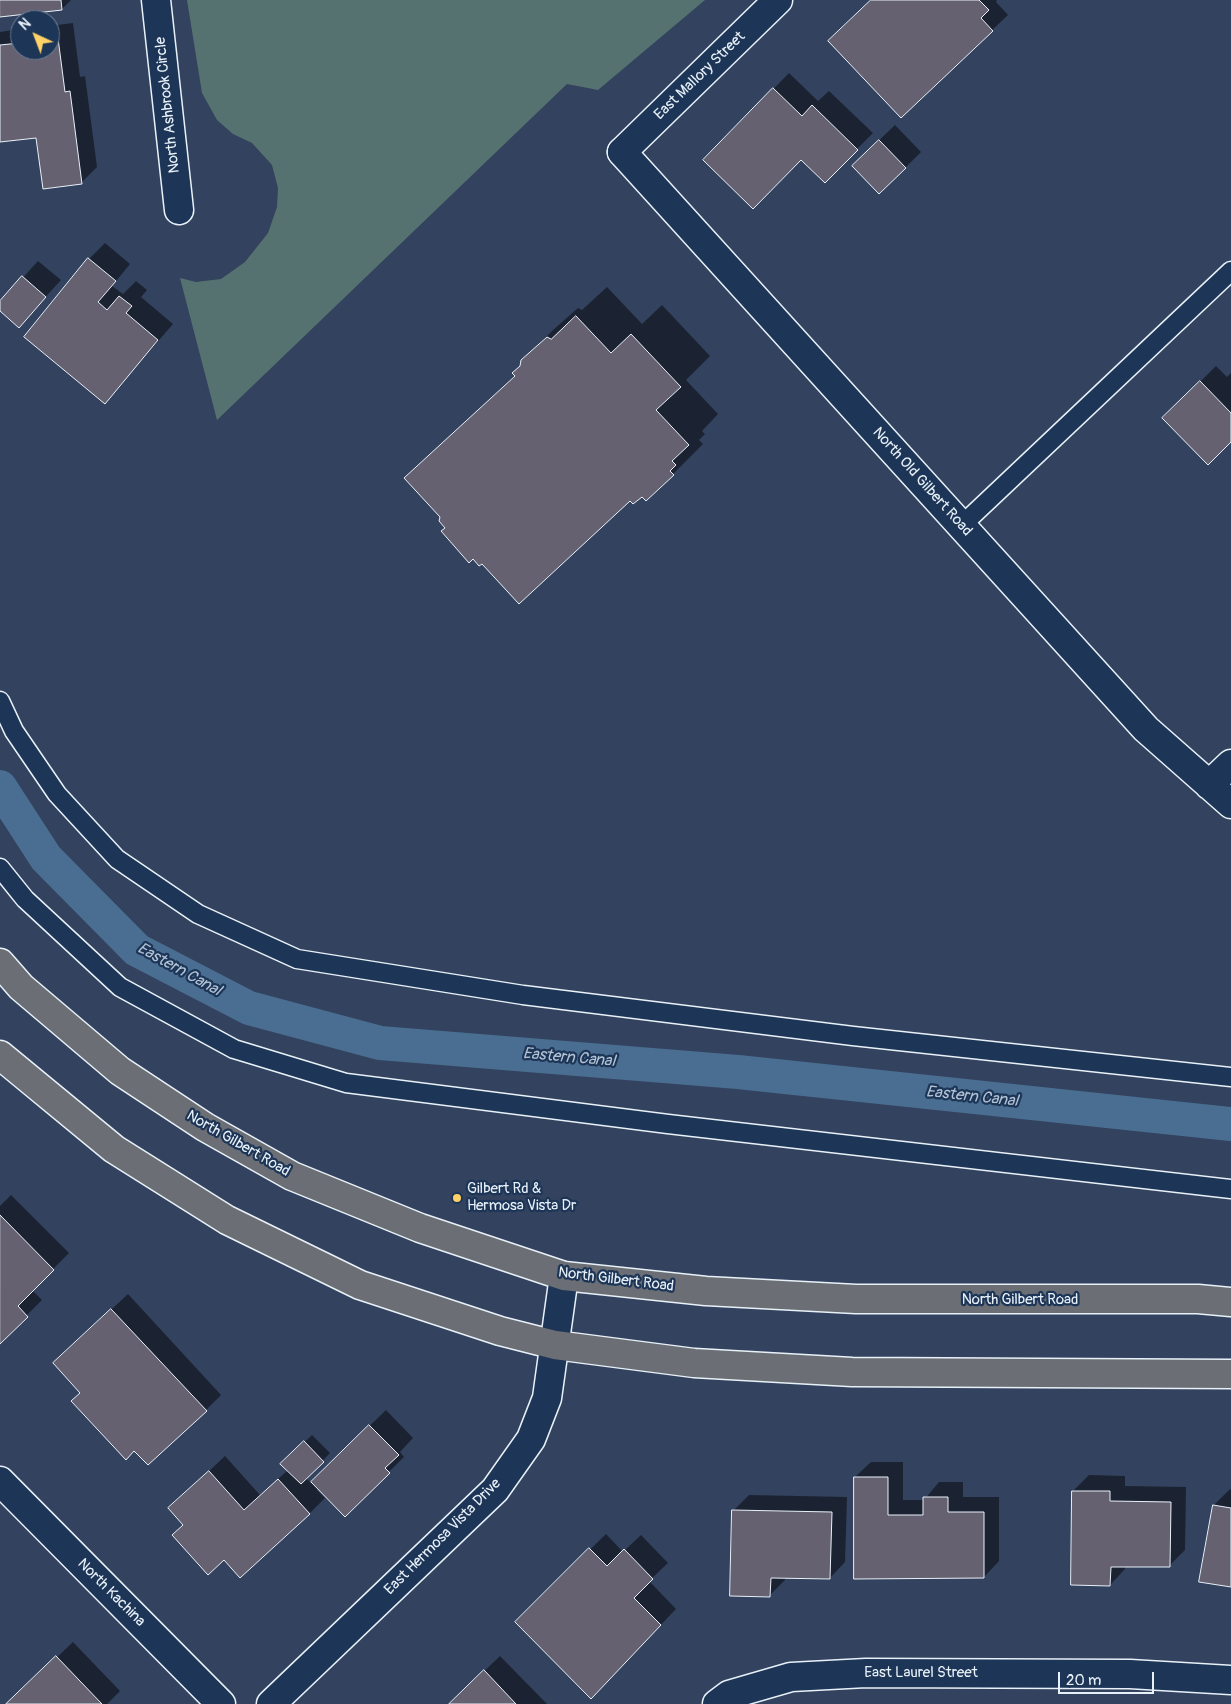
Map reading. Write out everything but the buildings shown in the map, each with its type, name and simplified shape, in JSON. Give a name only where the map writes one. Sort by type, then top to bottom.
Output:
[{"type":"main road","name":"North Gilbert Road","points":[[0,963],[21,987],[120,1071],[205,1127],[292,1176],[420,1228],[564,1276],[706,1291],[856,1299],[1198,1299],[1231,1302]]},
{"type":"main road","points":[[0,1055],[114,1149],[227,1220],[360,1285],[483,1327],[555,1345],[694,1364],[852,1372],[1231,1374]]},
{"type":"street","name":"North Ashbrook Circle","points":[[156,0],[179,210]]},
{"type":"street","name":"East Mallory Street","points":[[622,152],[778,0]]},
{"type":"street","name":"North Old Gilbert Road","points":[[622,152],[1146,729],[1231,804]]},
{"type":"street","points":[[1209,785],[1231,764]]},
{"type":"street","name":"East Hermosa Vista Drive","points":[[271,1704],[495,1490],[531,1439],[548,1398],[564,1276]]},
{"type":"street","name":"North Kachina","points":[[0,1481],[221,1704]]},
{"type":"street","name":"East Laurel Street","points":[[716,1704],[729,1695],[791,1677],[866,1672],[1130,1674],[1231,1680]]},
{"type":"lane","points":[[961,526],[1231,271]]},
{"type":"lane","points":[[0,701],[14,731],[57,794],[117,859],[198,914],[297,959],[552,999],[854,1036],[1231,1077]]},
{"type":"lane","points":[[0,868],[25,899],[120,987],[234,1049],[346,1083],[668,1124],[1231,1189]]},
{"type":"green space","points":[[187,0],[705,0],[598,90],[567,84],[217,420],[180,278],[196,282],[221,279],[245,262],[268,233],[277,207],[278,188],[272,165],[252,143],[233,134],[217,120],[202,93]]},
{"type":"waterway","name":"Eastern Canal","points":[[0,787],[46,858],[137,950],[249,1008],[380,1043],[738,1072],[1231,1124]]},
{"type":"place","name":"Gilbert Rd & Hermosa Vista Dr","points":[[457,1198]]}]
